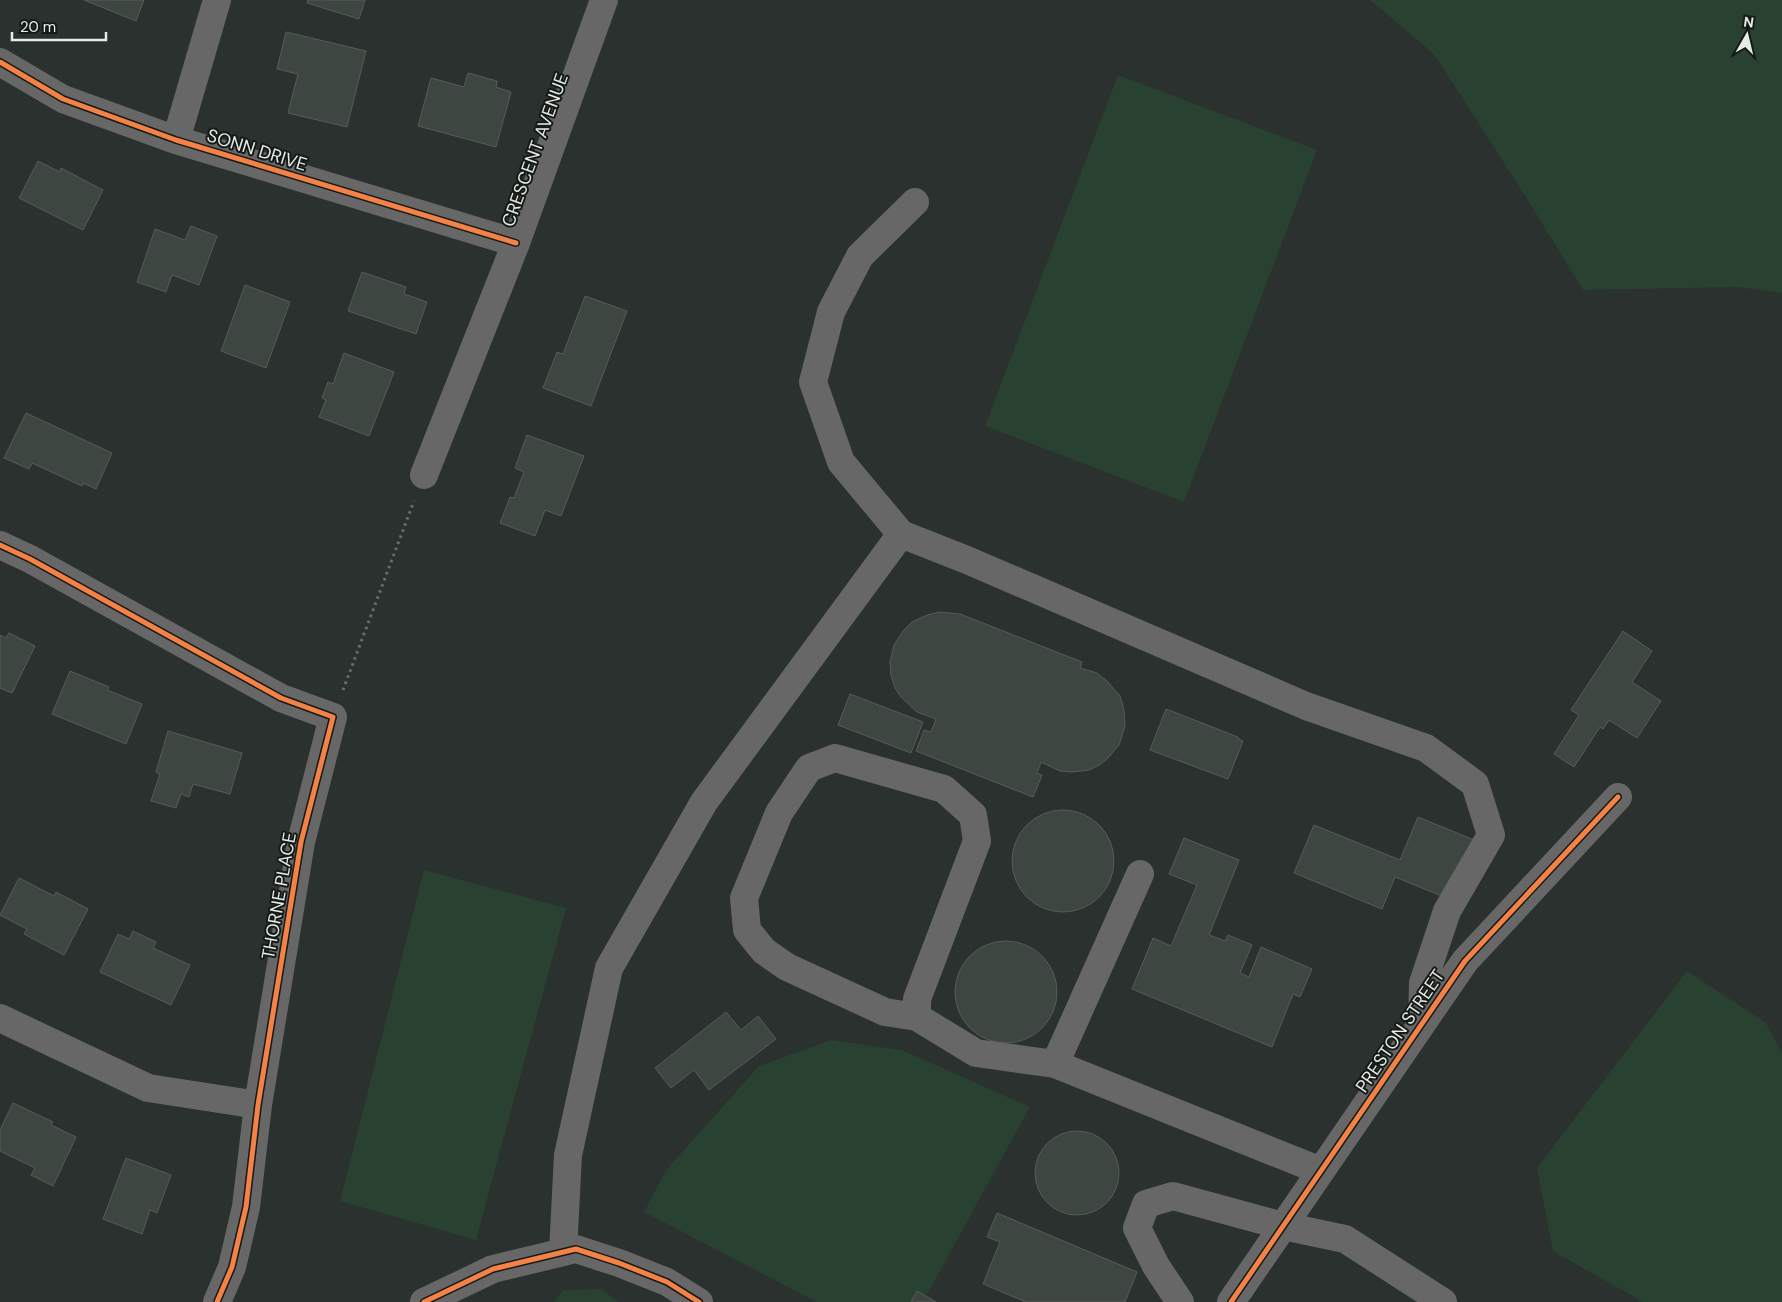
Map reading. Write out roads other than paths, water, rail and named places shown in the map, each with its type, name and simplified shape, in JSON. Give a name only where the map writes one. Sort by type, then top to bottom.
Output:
[{"type":"street","points":[[176,140],[218,0]]},
{"type":"street","name":"CRESCENT AVENUE","points":[[424,475],[516,243],[604,0]]},
{"type":"street","name":"SONN DRIVE","points":[[0,62],[63,99],[176,140],[516,243]]},
{"type":"street","points":[[915,202],[860,256],[831,312],[813,382],[841,462],[901,534],[967,560],[1306,706],[1426,748],[1475,784],[1491,835],[1447,912],[1423,983],[1422,1023]]},
{"type":"street","points":[[563,1252],[568,1155],[609,968],[704,802],[901,534]]},
{"type":"street","name":"THORNE PLACE","points":[[0,545],[30,559],[281,698],[333,717],[301,842],[258,1105],[246,1207],[232,1268],[217,1302]]},
{"type":"street","points":[[917,1016],[917,999],[977,841],[973,816],[944,789],[835,758],[809,768],[779,813],[744,898],[747,930],[764,951],[787,967],[885,1012],[917,1016],[976,1053],[1056,1064],[1321,1171]]},
{"type":"street","name":"PRESTON STREET","points":[[1231,1302],[1465,961],[1618,797]]},
{"type":"street","points":[[1056,1064],[1140,874]]},
{"type":"street","points":[[0,1018],[148,1088],[258,1105]]},
{"type":"street","points":[[1180,1302],[1156,1266],[1137,1228],[1146,1204],[1173,1196],[1283,1226],[1345,1239],[1443,1302]]},
{"type":"street","points":[[424,1302],[493,1269],[576,1249],[667,1282],[699,1302]]}]
